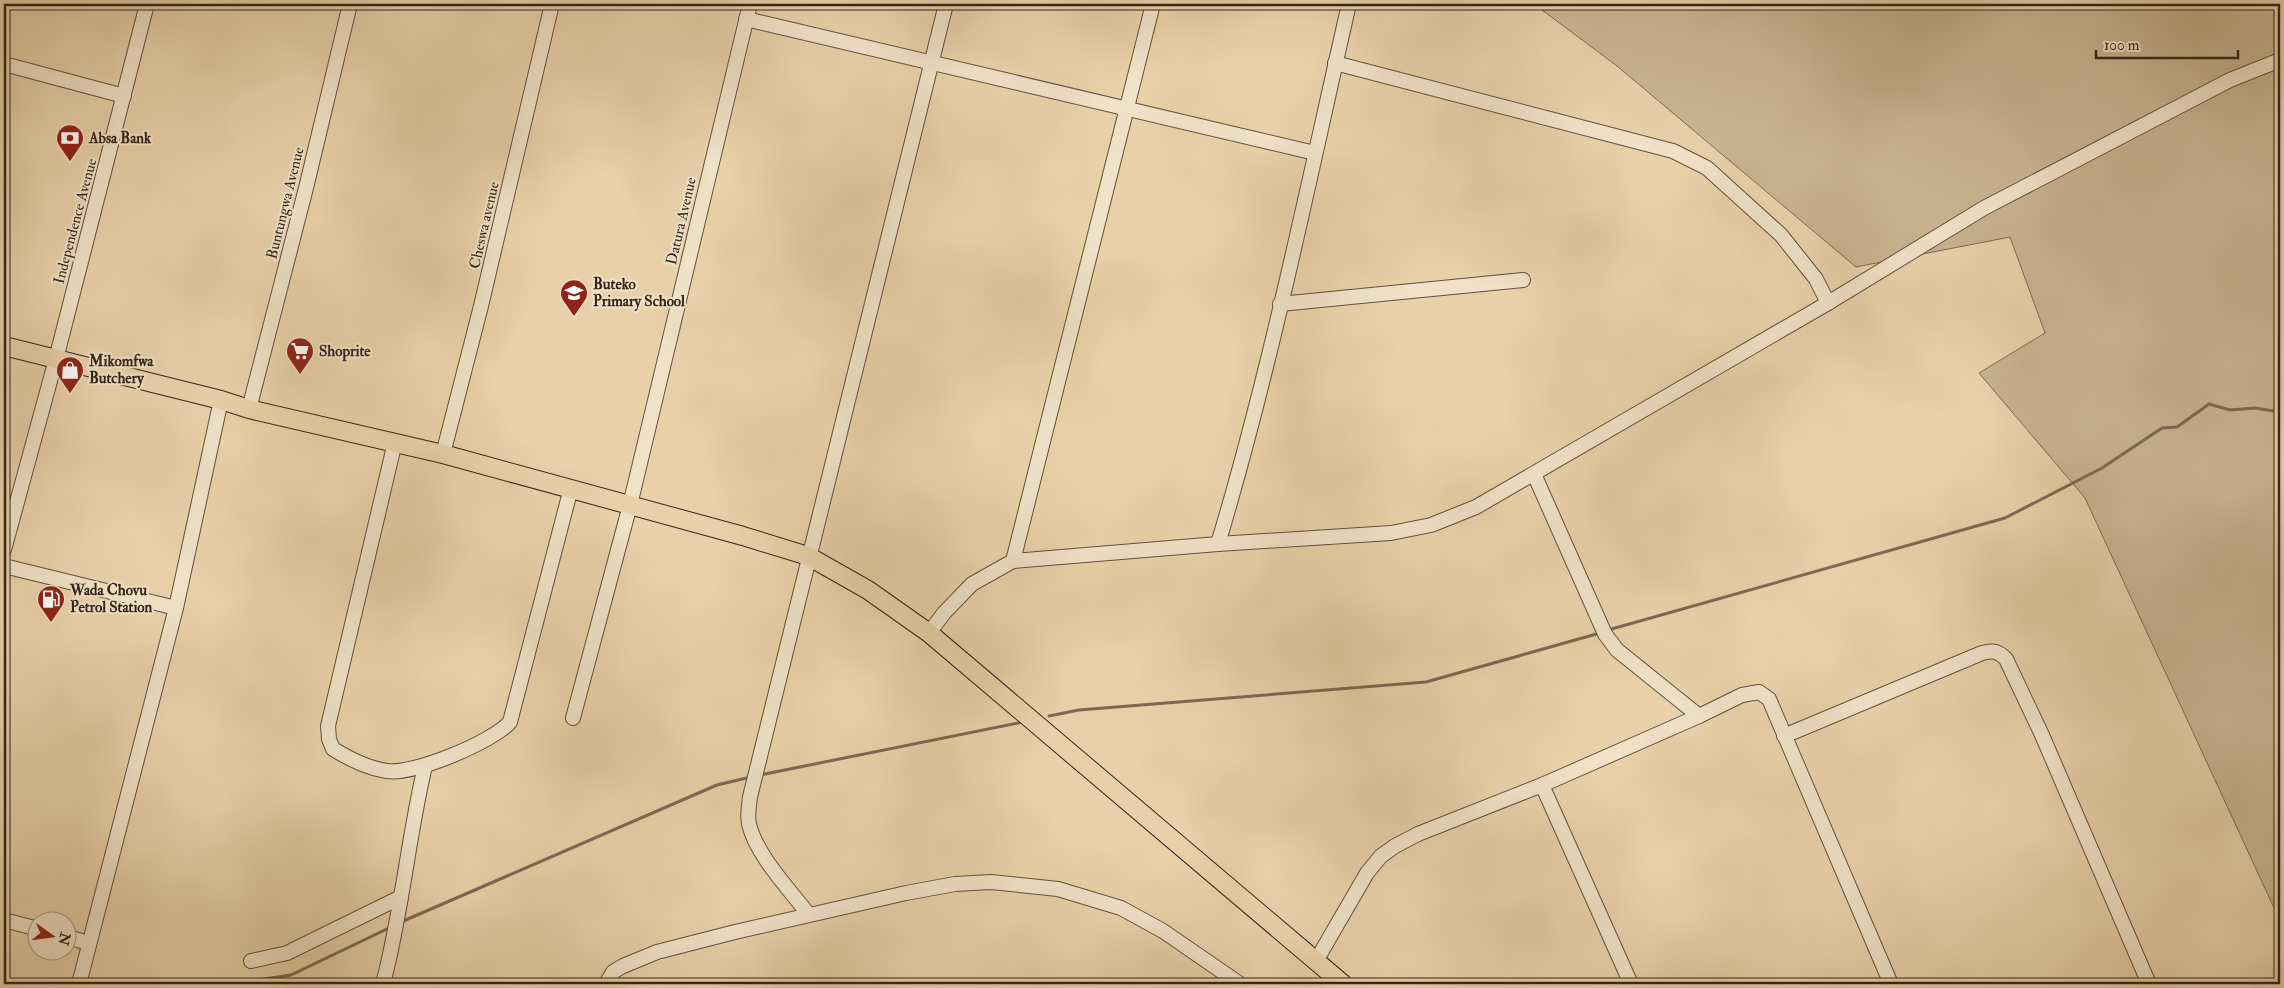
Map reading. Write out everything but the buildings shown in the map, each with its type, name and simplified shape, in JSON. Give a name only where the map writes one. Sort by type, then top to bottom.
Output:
[{"type":"main road","points":[[4,346],[221,400],[249,409],[443,454],[743,536],[808,556],[868,590],[929,633],[1343,984]]},
{"type":"street","name":"Independence Avenue","points":[[4,550],[56,359],[147,4]]},
{"type":"street","name":"Buntungwa Avenue","points":[[249,409],[350,4]]},
{"type":"street","name":"Cheswa avenue","points":[[443,454],[481,306],[552,4]]},
{"type":"street","name":"Datura Avenue","points":[[572,718],[630,505],[750,4]]},
{"type":"street","points":[[809,915],[763,853],[751,831],[748,816],[754,777],[946,4]]},
{"type":"street","points":[[1013,562],[1153,4]]},
{"type":"street","points":[[1218,544],[1241,468],[1349,4]]},
{"type":"street","points":[[746,19],[1315,154]]},
{"type":"street","points":[[929,633],[944,613],[972,584],[1013,562],[1218,544],[1391,533],[1430,525],[1476,507],[1828,303],[1984,208],[2230,80],[2280,60]]},
{"type":"street","points":[[1335,63],[1673,151],[1707,168],[1782,235],[1816,279],[1828,303]]},
{"type":"street","points":[[4,64],[124,96]]},
{"type":"street","points":[[1280,304],[1523,280]]},
{"type":"street","points":[[79,984],[88,943],[176,608],[221,400]]},
{"type":"street","points":[[395,442],[328,726],[329,739],[333,749],[366,766],[394,771],[425,766],[487,740],[505,728],[510,722],[571,488]]},
{"type":"street","points":[[1534,474],[1605,634],[1617,650],[1699,716]]},
{"type":"street","points":[[4,566],[176,608]]},
{"type":"street","points":[[1784,736],[1982,653],[1992,651],[1999,653],[2006,659],[2042,735],[2149,984]]},
{"type":"street","points":[[1316,961],[1367,873],[1381,856],[1395,846],[1418,834],[1542,785],[1699,716],[1742,695],[1758,692],[1769,699],[1891,984]]},
{"type":"street","points":[[383,984],[394,942],[425,766]]},
{"type":"street","points":[[1542,785],[1631,984]]},
{"type":"street","points":[[606,984],[613,972],[658,952],[809,915],[955,884],[1000,882],[1058,889],[1121,908],[1151,924],[1240,984]]},
{"type":"street","points":[[251,961],[287,953],[401,897]]},
{"type":"street","points":[[4,920],[28,926]]},
{"type":"street","points":[[78,940],[88,943]]},
{"type":"shaded area","points":[[1534,4],[2280,4],[2280,921],[2085,498],[1979,373],[2045,333],[2010,237],[1856,267],[1617,66]]},
{"type":"waterway","points":[[1608,630],[2005,518],[2102,468],[2162,428],[2177,427],[2209,404],[2230,410],[2255,408],[2280,412]]},
{"type":"waterway","points":[[1049,716],[1079,710],[1426,682],[1600,633]]},
{"type":"waterway","points":[[760,775],[1023,722]]},
{"type":"waterway","points":[[401,922],[717,785],[751,777]]},
{"type":"waterway","points":[[231,984],[291,975],[389,928]]},
{"type":"place","name":"Absa Bank","points":[[70,162]]},
{"type":"place","name":"Buteko Primary School","points":[[574,317]]},
{"type":"place","name":"Shoprite","points":[[300,375]]},
{"type":"place","name":"Mikomfwa Butchery","points":[[70,394]]},
{"type":"place","name":"Wada Chovu Petrol Station","points":[[51,623]]}]
